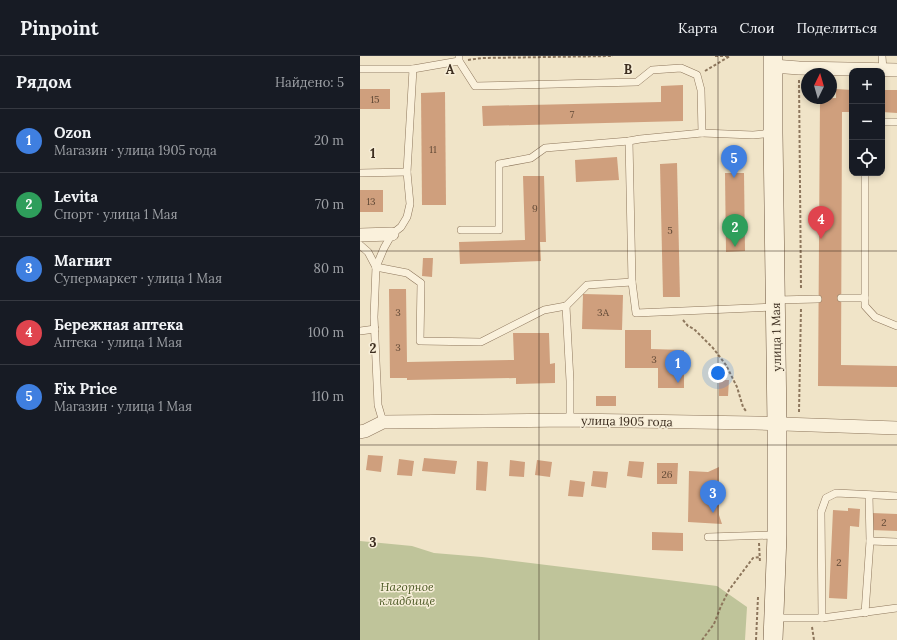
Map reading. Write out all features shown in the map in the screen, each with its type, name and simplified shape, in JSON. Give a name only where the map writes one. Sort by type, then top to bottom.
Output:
[{"type":"main road","name":"улица 1 Мая","points":[[773,61],[777,424],[768,535],[774,618],[773,640]]},
{"type":"street","points":[[773,61],[794,67],[849,69]]},
{"type":"street","points":[[885,70],[897,70]]},
{"type":"street","points":[[360,235],[392,234]]},
{"type":"street","name":"улица 1905 года","points":[[360,432],[383,422],[570,420],[799,424],[897,428]]},
{"type":"lane","points":[[882,56],[883,68]]},
{"type":"lane","points":[[360,69],[413,69],[459,58],[475,86],[637,82],[652,70],[681,68],[697,75],[701,90],[702,133]]},
{"type":"lane","points":[[383,422],[378,405],[374,317],[376,267],[392,234],[400,227],[406,217],[410,204],[407,172],[413,69]]},
{"type":"lane","points":[[885,122],[897,122]]},
{"type":"lane","points":[[461,230],[499,230],[499,164],[531,158],[546,148],[629,142],[640,139],[702,133],[753,135],[773,133]]},
{"type":"lane","points":[[629,142],[632,282],[636,313],[775,304],[801,299],[818,299]]},
{"type":"lane","points":[[360,173],[407,172]]},
{"type":"lane","points":[[864,176],[865,306],[875,317],[897,326]]},
{"type":"lane","points":[[360,245],[368,252],[376,267]]},
{"type":"lane","points":[[376,267],[407,272],[421,283],[420,341],[481,342],[544,310],[566,306],[587,285],[632,282]]},
{"type":"lane","points":[[841,298],[865,298]]},
{"type":"lane","points":[[566,306],[570,381],[570,420]]},
{"type":"lane","points":[[360,330],[375,329]]},
{"type":"lane","points":[[822,618],[821,512],[826,498],[836,493],[897,496]]},
{"type":"lane","points":[[865,613],[870,541],[869,495]]},
{"type":"lane","points":[[708,537],[768,535]]},
{"type":"lane","points":[[870,541],[897,542]]},
{"type":"lane","points":[[774,618],[822,618],[897,608]]},
{"type":"path","points":[[459,58],[613,56]]},
{"type":"path","points":[[715,56],[730,56]]},
{"type":"path","points":[[697,75],[730,56]]},
{"type":"path","points":[[799,80],[801,299],[799,424]]},
{"type":"path","points":[[676,311],[688,326],[694,329],[713,348],[726,365],[736,386],[743,407],[755,423]]},
{"type":"path","points":[[760,564],[760,557],[768,535]]},
{"type":"path","points":[[702,640],[714,624],[729,590],[753,558],[760,557]]},
{"type":"path","points":[[756,640],[758,594]]},
{"type":"path","points":[[811,624],[814,640]]},
{"type":"green space","name":"Нагорное кладбище","points":[[360,541],[412,546],[434,553],[482,557],[717,586],[747,607],[745,640],[360,640]]},
{"type":"building","points":[[683,85],[683,121],[483,126],[482,106],[661,102],[661,86]]},
{"type":"building","points":[[360,89],[390,89],[390,109],[360,109]]},
{"type":"building","points":[[837,89],[849,90],[849,112],[842,112],[841,365],[897,366],[897,387],[818,386],[820,104],[837,104]]},
{"type":"building","points":[[885,90],[897,90],[897,113],[885,112]]},
{"type":"building","points":[[445,92],[446,205],[422,205],[421,93]]},
{"type":"building","points":[[617,157],[619,180],[576,182],[575,160]]},
{"type":"building","points":[[677,163],[680,297],[663,297],[660,164]]},
{"type":"building","points":[[725,173],[744,173],[745,251],[726,252]]},
{"type":"building","points":[[523,176],[544,176],[546,242],[540,242],[541,261],[460,264],[459,242],[525,240]]},
{"type":"building","points":[[360,190],[383,190],[383,212],[360,212]]},
{"type":"building","points":[[423,258],[433,258],[432,277],[422,276]]},
{"type":"building","points":[[389,289],[406,289],[407,362],[514,360],[513,333],[549,333],[550,364],[555,363],[555,383],[516,384],[516,378],[407,380],[407,378],[390,378]]},
{"type":"building","points":[[583,294],[623,295],[622,330],[582,329]]},
{"type":"building","points":[[625,330],[651,330],[651,349],[684,350],[684,388],[658,388],[658,368],[625,368]]},
{"type":"building","points":[[719,380],[729,380],[728,396],[719,396]]},
{"type":"building","points":[[596,396],[616,396],[616,406],[596,406]]},
{"type":"building","points":[[368,455],[383,456],[381,472],[366,470]]},
{"type":"building","points":[[424,458],[457,461],[455,474],[422,471]]},
{"type":"building","points":[[399,459],[414,461],[412,476],[397,475]]},
{"type":"building","points":[[510,460],[525,462],[524,477],[509,476]]},
{"type":"building","points":[[537,460],[552,462],[550,477],[535,475]]},
{"type":"building","points":[[477,461],[488,462],[486,491],[476,490]]},
{"type":"building","points":[[629,461],[644,462],[642,478],[627,476]]},
{"type":"building","points":[[657,463],[678,463],[677,484],[657,484]]},
{"type":"building","points":[[719,467],[719,515],[722,524],[688,522],[689,471],[708,472]]},
{"type":"building","points":[[593,471],[608,472],[606,488],[591,486]]},
{"type":"building","points":[[570,480],[585,482],[583,497],[568,496]]},
{"type":"building","points":[[848,508],[860,509],[859,527],[850,526],[847,599],[829,598],[833,510],[848,511]]},
{"type":"building","points":[[872,513],[897,514],[897,531],[871,530]]},
{"type":"building","points":[[652,532],[683,533],[683,551],[652,550]]},
{"type":"place","name":"Fix Price","points":[[734,178]]},
{"type":"place","name":"Бережная аптека","points":[[821,239]]},
{"type":"place","name":"Levita","points":[[735,247]]},
{"type":"place","name":"Ozon","points":[[678,383]]},
{"type":"place","name":"Магнит","points":[[713,513]]}]
